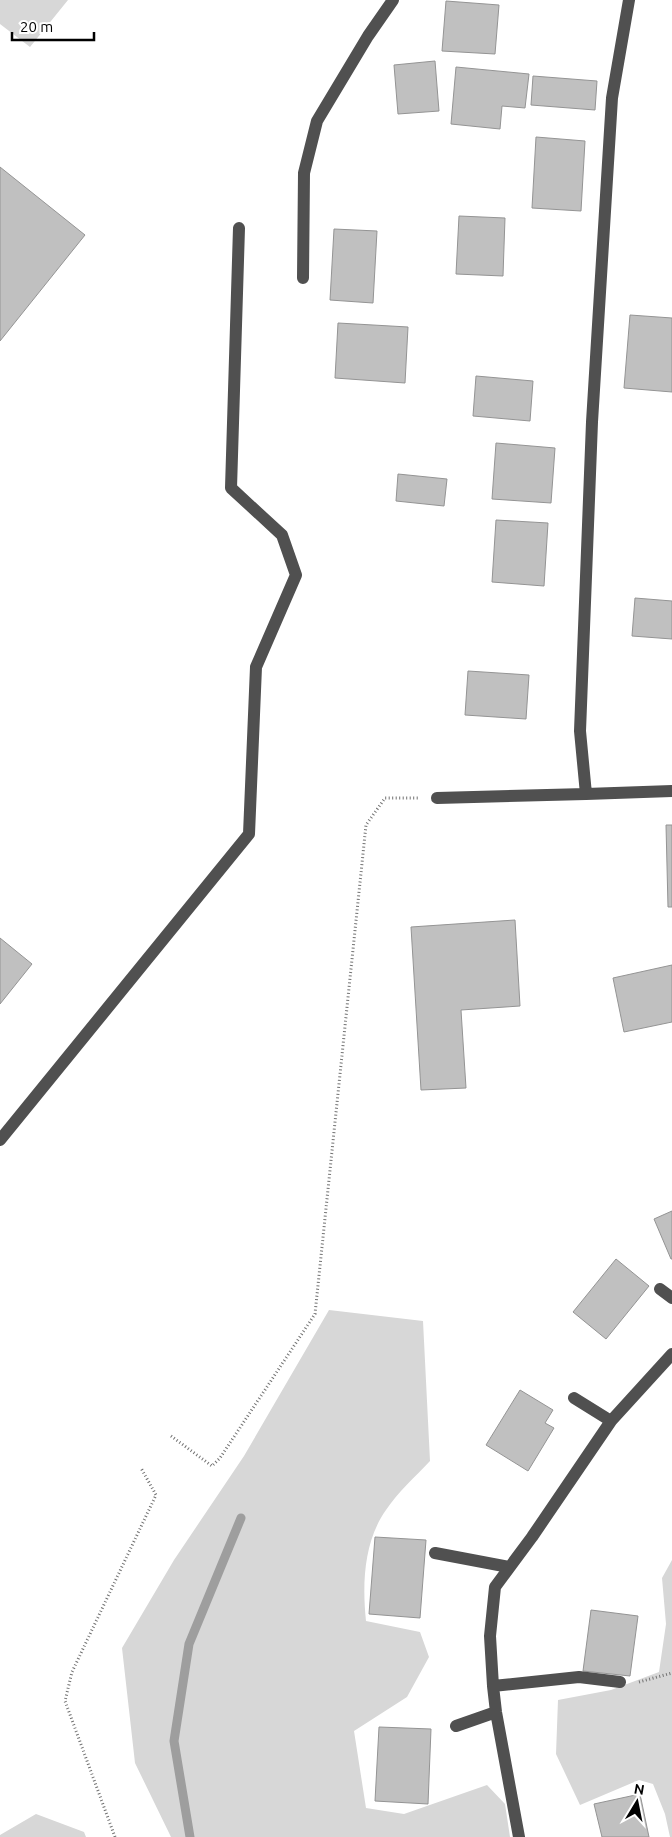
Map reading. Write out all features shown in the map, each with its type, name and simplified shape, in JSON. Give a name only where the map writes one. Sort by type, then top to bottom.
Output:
[{"type":"street","points":[[303,278],[304,173],[317,121],[368,36],[393,0]]},
{"type":"street","points":[[586,794],[580,731],[592,422],[612,98],[629,0]]},
{"type":"street","points":[[0,1140],[249,834],[256,667],[296,575],[282,535],[231,488],[239,228]]},
{"type":"street","points":[[437,798],[672,790]]},
{"type":"street","points":[[660,1288],[672,1298]]},
{"type":"street","points":[[519,1837],[493,1686],[490,1636],[495,1587],[532,1537],[612,1420],[672,1354]]},
{"type":"street","points":[[574,1398],[612,1420]]},
{"type":"street","points":[[435,1553],[509,1567]]},
{"type":"street","points":[[493,1686],[579,1677],[620,1682]]},
{"type":"street","points":[[456,1726],[496,1712]]},
{"type":"path","points":[[171,1436],[212,1466],[220,1458],[315,1314],[366,825],[385,798],[437,798]]},
{"type":"path","points":[[115,1837],[65,1701],[72,1672],[156,1495],[141,1468]]},
{"type":"path","points":[[620,1682],[636,1683],[672,1673]]},
{"type":"shaded area","points":[[0,0],[68,0],[30,47],[0,24]]},
{"type":"shaded area","points":[[329,1310],[423,1321],[430,1461],[396,1497],[379,1522],[373,1535],[366,1563],[364,1592],[366,1621],[420,1632],[429,1657],[407,1697],[354,1731],[366,1808],[404,1814],[487,1785],[505,1804],[510,1837],[171,1837],[135,1763],[122,1648],[174,1560],[244,1456]]},
{"type":"shaded area","points":[[672,1560],[672,1837],[670,1837],[665,1814],[653,1784],[639,1780],[580,1805],[556,1754],[558,1700],[611,1690],[659,1672],[666,1624],[662,1578]]},
{"type":"shaded area","points":[[36,1814],[84,1832],[86,1837],[0,1837],[0,1835]]},
{"type":"building","points":[[446,1],[499,5],[495,54],[442,51]]},
{"type":"building","points":[[435,61],[439,111],[398,114],[394,65]]},
{"type":"building","points":[[456,67],[529,74],[525,108],[502,106],[500,129],[451,124]]},
{"type":"building","points":[[533,76],[597,81],[595,110],[531,105]]},
{"type":"building","points":[[536,137],[585,141],[581,211],[532,208]]},
{"type":"building","points":[[0,167],[85,235],[0,341]]},
{"type":"building","points":[[459,216],[505,218],[503,276],[456,274]]},
{"type":"building","points":[[334,229],[377,231],[373,303],[330,300]]},
{"type":"building","points":[[630,315],[672,318],[672,392],[624,388]]},
{"type":"building","points":[[338,323],[408,327],[405,383],[335,378]]},
{"type":"building","points":[[476,376],[533,381],[530,421],[473,416]]},
{"type":"building","points":[[496,443],[555,448],[551,503],[492,499]]},
{"type":"building","points":[[398,474],[447,479],[444,506],[396,501]]},
{"type":"building","points":[[496,520],[548,523],[544,586],[492,582]]},
{"type":"building","points":[[635,598],[672,601],[672,639],[632,636]]},
{"type":"building","points":[[468,671],[529,675],[526,719],[465,715]]},
{"type":"building","points":[[666,825],[672,825],[672,907],[668,907]]},
{"type":"building","points":[[515,920],[520,1006],[461,1010],[466,1088],[421,1090],[411,927]]},
{"type":"building","points":[[0,938],[32,964],[0,1004]]},
{"type":"building","points":[[672,965],[672,1022],[624,1032],[613,978]]},
{"type":"building","points":[[672,1211],[672,1259],[671,1259],[654,1219]]},
{"type":"building","points":[[616,1259],[649,1286],[606,1339],[573,1312]]},
{"type":"building","points":[[520,1390],[553,1410],[545,1423],[554,1428],[528,1471],[486,1445]]},
{"type":"building","points":[[375,1537],[426,1540],[420,1618],[369,1614]]},
{"type":"building","points":[[591,1610],[638,1616],[630,1676],[583,1671]]},
{"type":"building","points":[[379,1727],[431,1729],[428,1804],[375,1801]]},
{"type":"building","points":[[640,1794],[649,1837],[602,1837],[594,1804]]},
{"type":"waterway","points":[[190,1837],[174,1741],[189,1644],[241,1518]]}]
